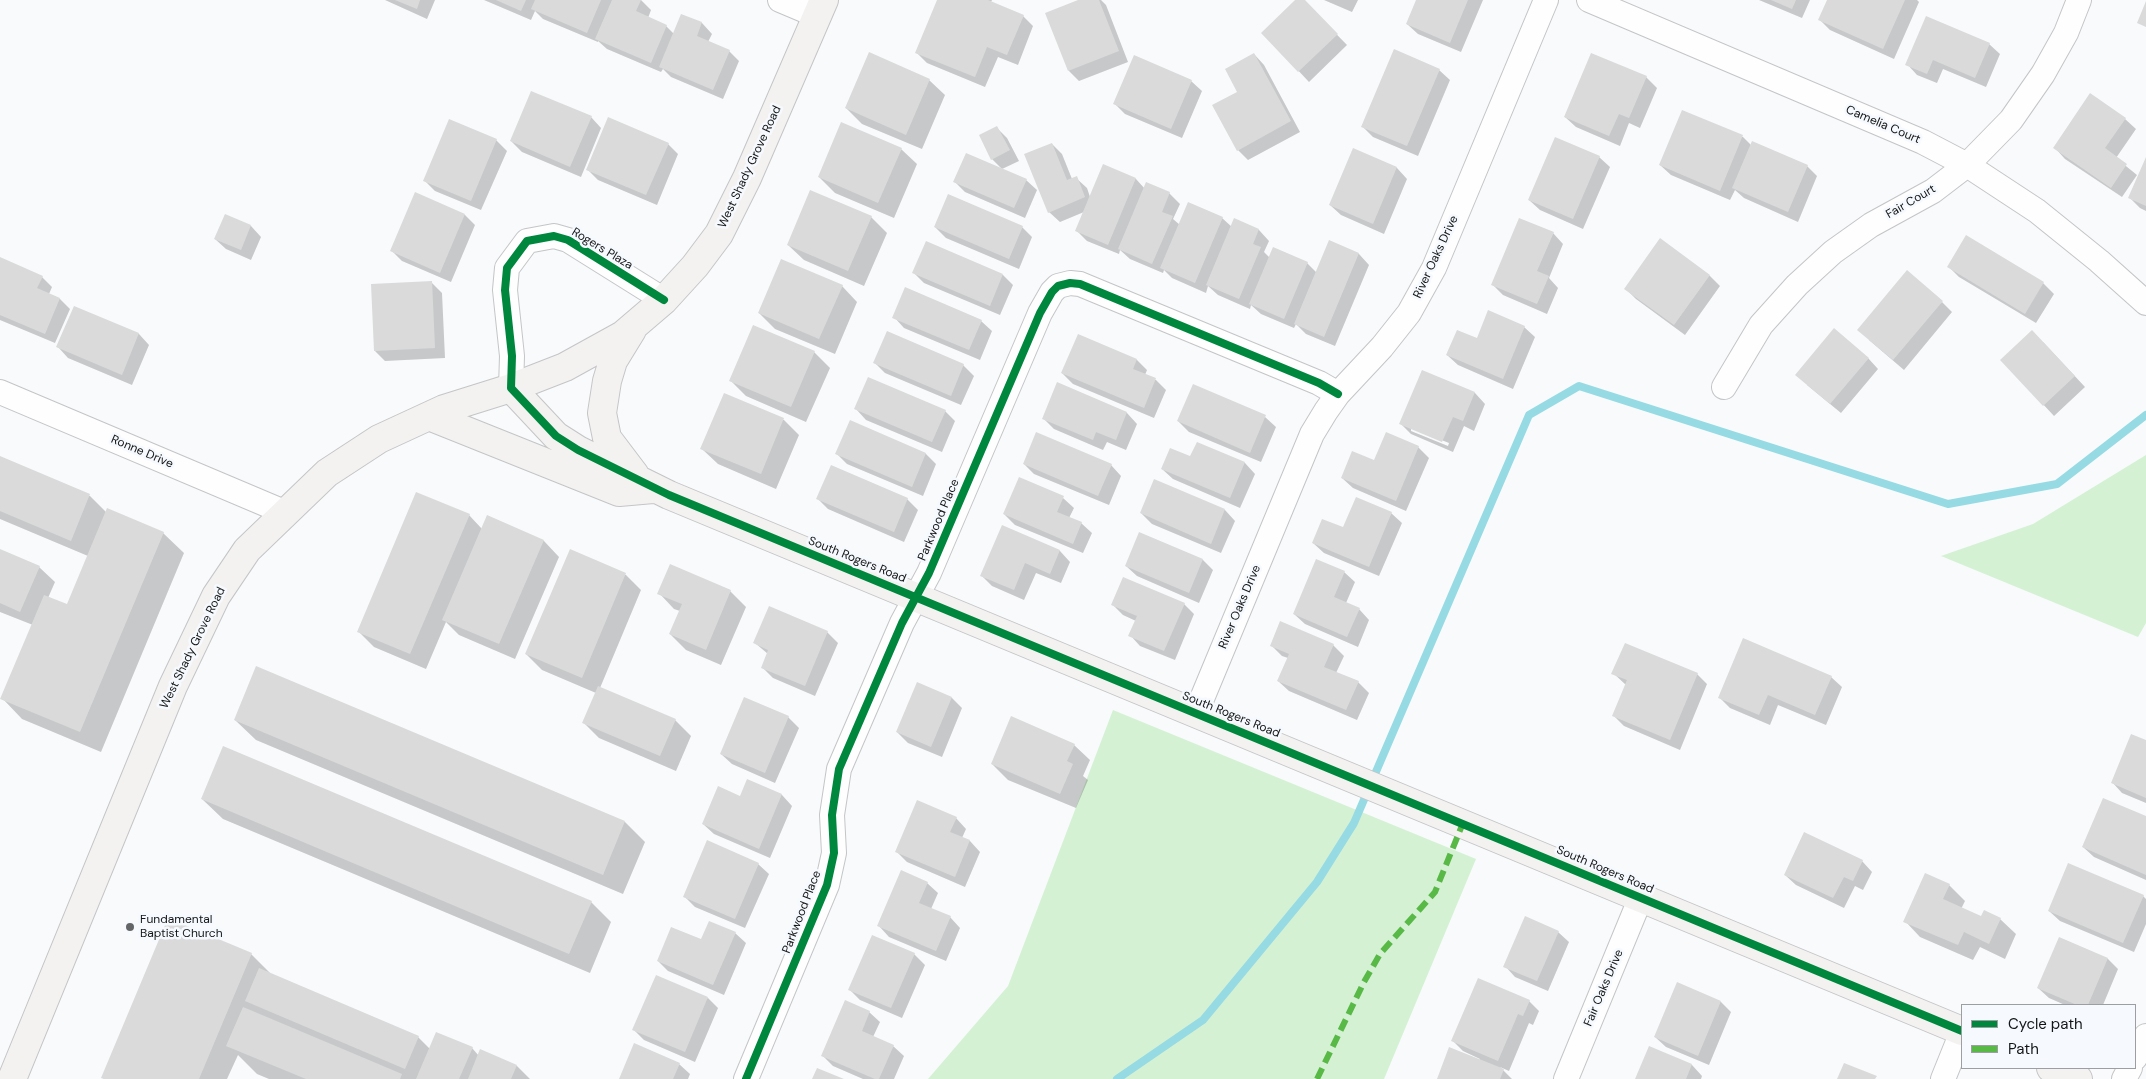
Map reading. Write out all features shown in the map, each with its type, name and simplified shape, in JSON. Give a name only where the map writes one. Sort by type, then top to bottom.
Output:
[{"type":"main road","name":"West Shady Grove Road","points":[[12,1079],[173,686],[216,596],[247,550],[284,512],[327,473],[379,439],[444,409],[511,388],[565,367],[624,335],[664,300],[696,266],[719,234],[747,178],[821,8]]},
{"type":"main road","points":[[429,416],[620,492],[648,484],[607,438],[602,413],[607,381],[613,361],[636,324]]},
{"type":"main road","name":"South Rogers Road","points":[[511,388],[556,436],[578,450],[648,484],[915,597],[1961,1031]]},
{"type":"main road","points":[[2053,1069],[2078,1079]]},
{"type":"street","points":[[780,0],[821,8]]},
{"type":"street","name":"River Oaks Drive","points":[[1196,713],[1312,434],[1338,394],[1382,347],[1409,313],[1434,268],[1546,0]]},
{"type":"street","name":"Camelia Court","points":[[1589,0],[1924,142],[1967,165],[2037,211],[2099,260],[2146,303]]},
{"type":"street","name":"Fair Court","points":[[1724,387],[1761,325],[1833,252],[1871,225],[1933,191],[1967,165],[2011,120],[2043,74],[2066,33],[2079,0]]},
{"type":"street","name":"Rogers Plaza","points":[[511,388],[512,356],[504,290],[507,268],[527,241],[554,236],[568,240],[664,300]]},
{"type":"street","name":"Parkwood Place","points":[[746,1079],[827,885],[834,853],[832,815],[838,769],[902,623],[929,572],[1040,313],[1046,300],[1058,286],[1070,283],[1080,284],[1325,385],[1338,394]]},
{"type":"street","name":"Ronne Drive","points":[[0,392],[284,512]]},
{"type":"street","name":"Fair Oaks Drive","points":[[1566,1079],[1642,897]]},
{"type":"street","points":[[1942,1079],[1961,1033]]},
{"type":"street","points":[[2136,1056],[2146,1036]]},
{"type":"green space","points":[[2146,455],[2146,623],[2138,637],[1941,556],[2033,524]]},
{"type":"green space","points":[[1113,710],[1476,859],[1384,1079],[928,1079],[1008,986]]},
{"type":"building","points":[[395,0],[420,0],[417,9]]},
{"type":"building","points":[[496,0],[526,0],[521,11]]},
{"type":"building","points":[[535,0],[601,0],[587,33],[531,9]]},
{"type":"building","points":[[612,0],[641,0],[636,11],[667,25],[651,63],[595,39]]},
{"type":"building","points":[[937,0],[988,0],[1024,15],[1007,55],[987,47],[975,77],[915,53]]},
{"type":"building","points":[[1078,0],[1099,0],[1119,51],[1068,71],[1045,13]]},
{"type":"building","points":[[1295,0],[1305,0],[1338,34],[1298,72],[1261,33]]},
{"type":"building","points":[[1416,0],[1468,0],[1450,43],[1406,24]]},
{"type":"building","points":[[1771,0],[1796,0],[1792,9]]},
{"type":"building","points":[[1827,0],[1905,0],[1883,49],[1818,20]]},
{"type":"building","points":[[2146,1],[2146,27],[2137,23]]},
{"type":"building","points":[[681,14],[702,22],[697,36],[730,50],[713,90],[659,67]]},
{"type":"building","points":[[1926,16],[1990,43],[1975,78],[1933,60],[1927,74],[1905,65]]},
{"type":"building","points":[[1394,49],[1440,69],[1407,146],[1361,127]]},
{"type":"building","points":[[869,52],[930,79],[906,135],[845,108]]},
{"type":"building","points":[[1254,53],[1291,121],[1237,151],[1212,105],[1237,92],[1225,69]]},
{"type":"building","points":[[1591,53],[1647,76],[1629,118],[1619,114],[1609,136],[1564,117]]},
{"type":"building","points":[[1134,55],[1192,80],[1171,129],[1113,104]]},
{"type":"building","points":[[531,91],[592,116],[570,167],[510,141]]},
{"type":"building","points":[[2090,93],[2126,118],[2105,148],[2127,164],[2111,188],[2053,148]]},
{"type":"building","points":[[1682,110],[1743,135],[1720,191],[1659,165]]},
{"type":"building","points":[[608,117],[669,143],[646,195],[586,170]]},
{"type":"building","points":[[449,119],[497,139],[471,201],[423,181]]},
{"type":"building","points":[[841,122],[902,148],[878,203],[818,177]]},
{"type":"building","points":[[997,126],[1010,150],[991,160],[979,135]]},
{"type":"building","points":[[1555,137],[1600,156],[1573,219],[1528,200]]},
{"type":"building","points":[[1752,141],[1808,165],[1788,212],[1732,188]]},
{"type":"building","points":[[1052,143],[1067,180],[1077,176],[1085,197],[1048,213],[1024,154]]},
{"type":"building","points":[[1353,148],[1397,167],[1373,224],[1329,205]]},
{"type":"building","points":[[966,153],[1027,179],[1014,208],[953,182]]},
{"type":"building","points":[[2146,157],[2146,206],[2128,198]]},
{"type":"building","points":[[1103,164],[1136,178],[1108,245],[1075,231]]},
{"type":"building","points":[[1146,182],[1170,192],[1162,212],[1173,216],[1152,264],[1118,249]]},
{"type":"building","points":[[810,190],[872,216],[848,271],[787,245]]},
{"type":"building","points":[[415,192],[465,214],[440,273],[390,251]]},
{"type":"building","points":[[948,194],[1023,226],[1009,259],[934,227]]},
{"type":"building","points":[[1188,202],[1223,217],[1195,283],[1160,268]]},
{"type":"building","points":[[225,214],[251,225],[241,250],[214,239]]},
{"type":"building","points":[[1234,218],[1259,229],[1253,244],[1261,247],[1239,299],[1206,285]]},
{"type":"building","points":[[1519,218],[1554,232],[1537,271],[1549,276],[1537,304],[1491,285]]},
{"type":"building","points":[[1966,235],[2044,282],[2025,314],[1947,267]]},
{"type":"building","points":[[1660,238],[1710,275],[1674,325],[1624,289]]},
{"type":"building","points":[[1329,240],[1359,253],[1324,337],[1294,324]]},
{"type":"building","points":[[926,241],[1003,274],[990,306],[912,273]]},
{"type":"building","points":[[1273,247],[1308,262],[1284,319],[1249,304]]},
{"type":"building","points":[[0,257],[43,276],[37,288],[60,298],[45,334],[0,315]]},
{"type":"building","points":[[781,259],[843,285],[819,339],[758,313]]},
{"type":"building","points":[[1907,270],[1943,301],[1893,360],[1857,330]]},
{"type":"building","points":[[432,281],[435,348],[374,351],[371,284]]},
{"type":"building","points":[[905,287],[982,320],[969,350],[892,318]]},
{"type":"building","points":[[74,306],[139,333],[122,375],[56,347]]},
{"type":"building","points":[[1488,310],[1525,326],[1503,379],[1446,355],[1457,330],[1477,338]]},
{"type":"building","points":[[753,325],[815,351],[791,407],[729,381]]},
{"type":"building","points":[[1834,328],[1869,358],[1830,404],[1795,375]]},
{"type":"building","points":[[2032,330],[2075,376],[2043,406],[2000,360]]},
{"type":"building","points":[[887,331],[964,364],[951,396],[873,363]]},
{"type":"building","points":[[1078,334],[1137,359],[1133,369],[1156,378],[1144,408],[1061,373]]},
{"type":"building","points":[[1422,370],[1475,392],[1463,421],[1453,417],[1442,442],[1399,424]]},
{"type":"building","points":[[868,377],[946,410],[932,442],[854,409]]},
{"type":"building","points":[[1057,382],[1127,412],[1116,440],[1096,432],[1093,440],[1042,419]]},
{"type":"building","points":[[1193,384],[1266,415],[1250,453],[1177,421]]},
{"type":"building","points":[[724,393],[784,418],[761,474],[700,449]]},
{"type":"building","points":[[850,420],[926,453],[912,487],[835,454]]},
{"type":"building","points":[[1036,432],[1112,464],[1098,496],[1023,464]]},
{"type":"building","points":[[1386,432],[1419,446],[1396,501],[1341,478],[1352,451],[1374,460]]},
{"type":"building","points":[[1197,442],[1245,462],[1230,498],[1161,469],[1170,448],[1190,456]]},
{"type":"building","points":[[0,456],[90,494],[71,541],[0,511]]},
{"type":"building","points":[[831,465],[908,498],[894,532],[816,499]]},
{"type":"building","points":[[1019,477],[1064,496],[1057,512],[1082,522],[1073,544],[1003,514]]},
{"type":"building","points":[[1154,479],[1225,509],[1211,544],[1140,513]]},
{"type":"building","points":[[416,492],[470,514],[410,654],[357,632]]},
{"type":"building","points":[[1356,497],[1392,512],[1369,567],[1312,543],[1322,519],[1343,527]]},
{"type":"building","points":[[107,508],[164,532],[80,732],[0,699],[44,595],[67,604]]},
{"type":"building","points":[[487,515],[544,540],[499,644],[442,620]]},
{"type":"building","points":[[1002,525],[1060,550],[1050,574],[1025,563],[1014,590],[980,576]]},
{"type":"building","points":[[1139,532],[1203,559],[1189,593],[1125,566]]},
{"type":"building","points":[[0,549],[40,566],[20,612],[0,603]]},
{"type":"building","points":[[570,549],[626,573],[582,678],[525,654]]},
{"type":"building","points":[[1316,559],[1345,571],[1334,597],[1360,608],[1347,637],[1293,614]]},
{"type":"building","points":[[670,564],[731,590],[706,650],[669,634],[682,604],[657,594]]},
{"type":"building","points":[[1123,577],[1185,603],[1164,651],[1128,636],[1137,616],[1111,605]]},
{"type":"building","points":[[769,606],[828,631],[805,686],[761,668],[768,650],[753,643]]},
{"type":"building","points":[[1280,621],[1334,644],[1324,667],[1359,681],[1346,710],[1277,681],[1289,654],[1270,646]]},
{"type":"building","points":[[1743,638],[1832,676],[1815,715],[1768,695],[1759,715],[1718,698]]},
{"type":"building","points":[[1625,643],[1698,673],[1670,740],[1612,716],[1627,680],[1611,674]]},
{"type":"building","points":[[256,666],[625,821],[603,875],[234,720]]},
{"type":"building","points":[[917,682],[952,697],[931,747],[896,732]]},
{"type":"building","points":[[598,686],[676,719],[660,756],[582,723]]},
{"type":"building","points":[[744,697],[789,716],[765,773],[720,754]]},
{"type":"building","points":[[1011,716],[1075,744],[1067,761],[1073,764],[1060,794],[991,764]]},
{"type":"building","points":[[2131,734],[2146,740],[2146,798],[2111,783]]},
{"type":"building","points":[[223,746],[592,901],[569,954],[201,799]]},
{"type":"building","points":[[747,779],[782,794],[759,849],[702,824],[718,786],[740,796]]},
{"type":"building","points":[[2103,798],[2146,816],[2146,875],[2082,847]]},
{"type":"building","points":[[917,800],[957,817],[950,832],[970,840],[955,877],[895,852]]},
{"type":"building","points":[[1804,832],[1863,860],[1853,881],[1844,877],[1833,898],[1784,875]]},
{"type":"building","points":[[707,840],[759,863],[735,919],[683,897]]},
{"type":"building","points":[[2068,863],[2144,895],[2123,943],[2048,911]]},
{"type":"building","points":[[901,870],[928,882],[919,903],[951,916],[936,951],[877,926]]},
{"type":"building","points":[[1925,873],[1950,884],[1943,899],[1981,916],[1984,910],[2001,918],[1989,944],[1964,932],[1958,945],[1903,922]]},
{"type":"building","points":[[1525,916],[1559,931],[1537,981],[1503,967]]},
{"type":"building","points":[[168,918],[252,953],[199,1079],[101,1078]]},
{"type":"building","points":[[709,921],[736,932],[713,985],[657,961],[671,927],[701,939]]},
{"type":"building","points":[[872,935],[915,953],[891,1008],[848,990]]},
{"type":"building","points":[[2059,937],[2108,958],[2088,1004],[2075,1004],[2037,988]]},
{"type":"building","points":[[259,968],[419,1036],[405,1069],[245,1001]]},
{"type":"building","points":[[656,975],[708,997],[685,1052],[632,1030]]},
{"type":"building","points":[[1478,978],[1530,1000],[1523,1016],[1518,1014],[1498,1061],[1451,1041]]},
{"type":"building","points":[[1677,982],[1721,1001],[1698,1056],[1654,1037]]},
{"type":"building","points":[[845,1000],[870,1011],[862,1031],[894,1045],[879,1079],[821,1056]]},
{"type":"building","points":[[243,1007],[402,1074],[400,1079],[306,1079],[226,1046]]},
{"type":"building","points":[[436,1032],[473,1047],[459,1079],[416,1079]]},
{"type":"building","points":[[634,1043],[680,1063],[673,1079],[619,1079]]},
{"type":"building","points":[[1649,1046],[1692,1064],[1686,1079],[1635,1079]]},
{"type":"building","points":[[1449,1047],[1504,1069],[1500,1079],[1437,1079]]},
{"type":"building","points":[[480,1049],[517,1065],[511,1079],[468,1079]]},
{"type":"building","points":[[1844,1063],[1877,1076],[1875,1079],[1837,1079]]},
{"type":"building","points":[[817,1068],[844,1079],[812,1079]]},
{"type":"waterway","points":[[1117,1079],[1203,1020],[1317,882],[1354,823],[1529,415],[1579,386],[1948,504],[2057,484],[2146,415]]},
{"type":"marked path","points":[[1317,1079],[1364,982],[1380,954],[1435,892],[1463,823]]},
{"type":"cycle path","points":[[664,300],[568,240],[554,236],[527,241],[507,268],[505,290],[512,356],[511,388],[556,436],[578,450],[669,495],[1961,1031]]},
{"type":"cycle path","points":[[746,1079],[827,885],[834,853],[832,815],[839,769],[902,623],[929,573],[1040,313],[1052,292],[1058,286],[1070,283],[1080,284],[1319,383],[1338,394]]},
{"type":"place","name":"Fundamental Baptist Church","points":[[130,927]]}]
